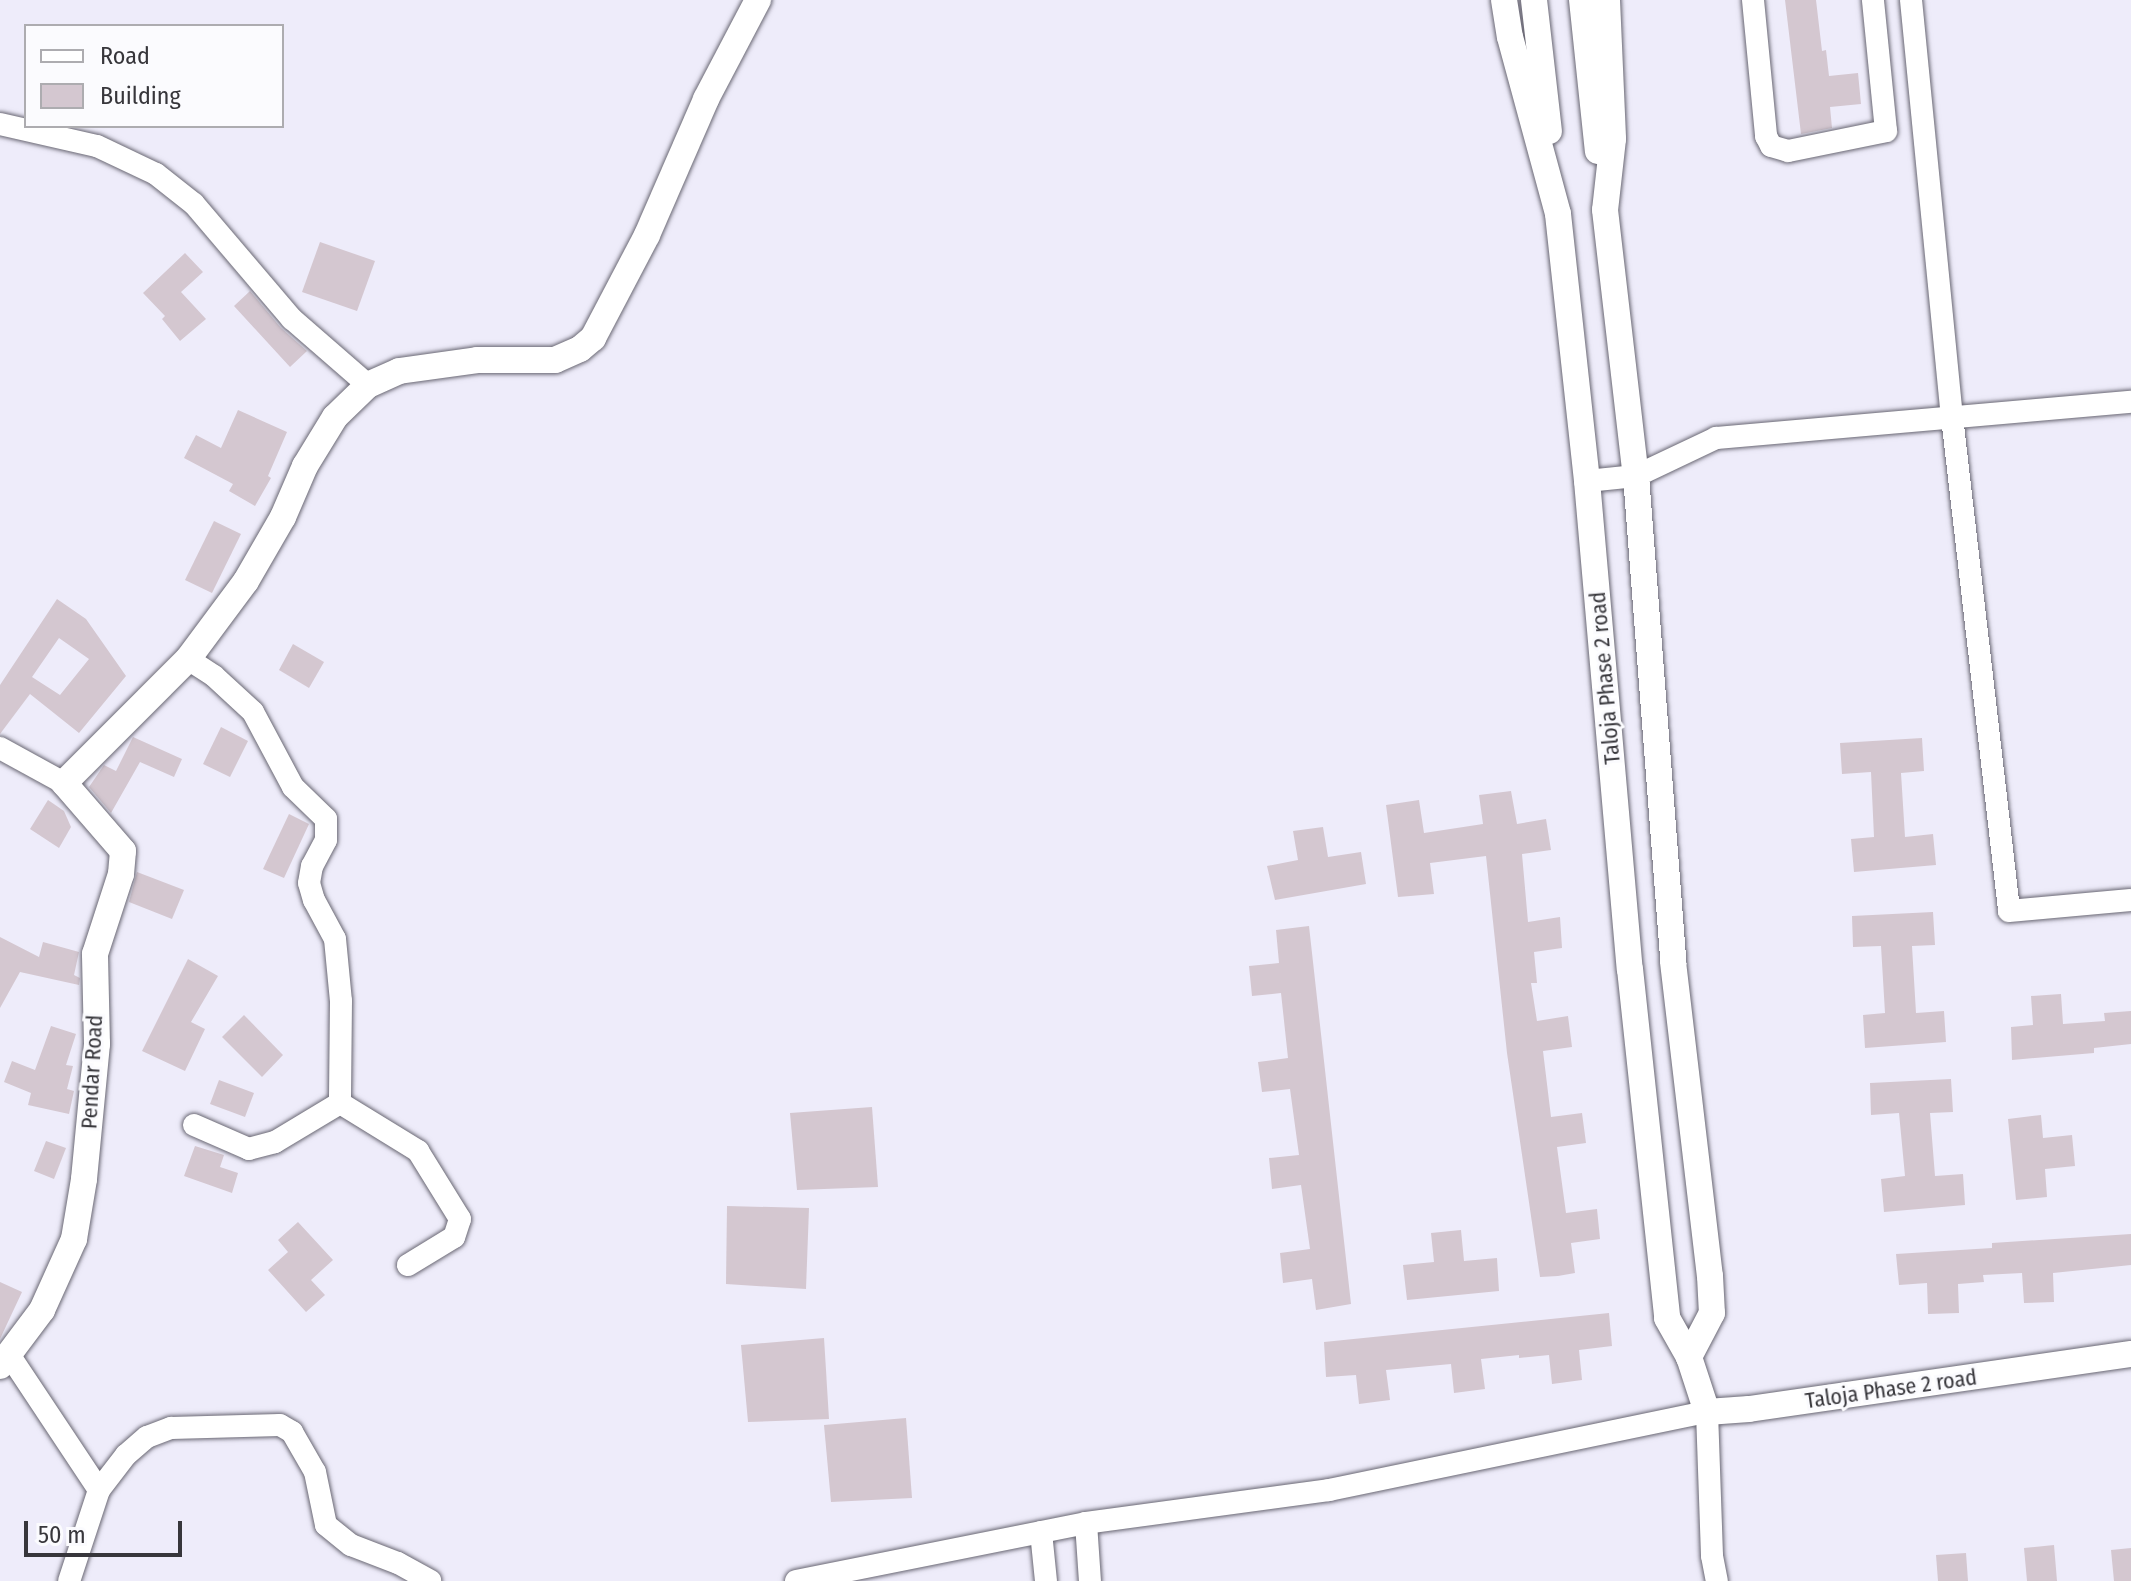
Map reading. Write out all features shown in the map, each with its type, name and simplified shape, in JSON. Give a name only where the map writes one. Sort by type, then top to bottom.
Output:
[{"type":"street","points":[[0,748],[64,783],[188,659],[246,581],[283,517],[305,466],[335,417],[368,385],[399,371],[446,364],[477,360],[555,360],[580,349],[593,338],[647,235],[706,99],[758,0]]},
{"type":"street","name":"Taloja Phase 2 road","points":[[1504,0],[1510,37],[1558,214],[1587,481],[1630,969],[1667,1318],[1689,1357],[1707,1412],[1764,1407],[2131,1354]]},
{"type":"street","points":[[1534,0],[1558,214]]},
{"type":"street","points":[[1582,0],[1636,476],[1673,962],[1712,1313],[1689,1357]]},
{"type":"street","points":[[1605,210],[1613,139],[1607,0]]},
{"type":"street","points":[[1753,0],[1766,136],[1771,146],[1788,151],[1884,133],[1886,128],[1873,0]]},
{"type":"street","points":[[1911,0],[1952,417],[2009,911],[2131,900]]},
{"type":"street","points":[[1879,55],[1917,52]]},
{"type":"street","points":[[0,124],[97,146],[156,174],[194,204],[292,319],[368,385]]},
{"type":"street","points":[[1587,481],[1636,476],[1716,438],[2131,402]]},
{"type":"street","points":[[188,659],[214,676],[253,712],[293,787],[326,819],[326,840],[312,866],[309,883],[314,900],[335,939],[341,1001],[340,1103]]},
{"type":"street","name":"Pendar Road","points":[[5,1361],[42,1310],[74,1239],[84,1179],[97,1044],[95,954],[121,874],[123,851],[64,783]]},
{"type":"street","points":[[194,1125],[249,1149],[275,1142],[340,1103]]},
{"type":"street","points":[[340,1103],[418,1151],[460,1219],[454,1237],[408,1265]]},
{"type":"street","points":[[5,1361],[99,1490]]},
{"type":"street","points":[[796,1581],[1086,1523],[1329,1490],[1707,1412],[1712,1556],[1717,1581]]},
{"type":"street","points":[[69,1581],[99,1490],[126,1455],[147,1437],[171,1428],[280,1425],[292,1432],[315,1472],[326,1525],[351,1545],[398,1563],[430,1581]]},
{"type":"street","points":[[1086,1523],[1090,1581]]},
{"type":"street","points":[[1041,1532],[1046,1581]]},
{"type":"building","points":[[1785,0],[1816,0],[1822,51],[1826,50],[1829,76],[1858,73],[1861,104],[1830,107],[1832,128],[1801,134]]},
{"type":"building","points":[[320,242],[375,261],[357,311],[302,292]]},
{"type":"building","points":[[185,253],[203,272],[181,292],[206,319],[180,341],[162,319],[165,316],[143,293]]},
{"type":"building","points":[[250,291],[281,328],[307,351],[290,367],[234,306]]},
{"type":"building","points":[[238,410],[287,432],[268,476],[271,478],[255,506],[229,491],[233,484],[184,458],[196,435],[221,448]]},
{"type":"building","points":[[214,521],[241,534],[212,593],[185,580]]},
{"type":"building","points":[[57,599],[86,619],[126,676],[79,733],[30,694],[0,734],[0,685]],"holes":[[[59,638],[89,659],[60,695],[32,677]]]},
{"type":"building","points":[[293,644],[324,662],[309,688],[279,670]]},
{"type":"building","points":[[221,727],[248,741],[230,777],[203,764]]},
{"type":"building","points":[[133,737],[182,759],[174,777],[140,762],[111,813],[89,787],[104,765],[116,771]]},
{"type":"building","points":[[1922,738],[1924,771],[1901,773],[1905,837],[1933,834],[1936,865],[1854,872],[1851,839],[1874,837],[1871,772],[1842,774],[1840,743]]},
{"type":"building","points":[[1511,791],[1517,824],[1546,819],[1551,850],[1522,854],[1528,922],[1560,917],[1562,948],[1534,952],[1537,983],[1531,983],[1537,1021],[1568,1016],[1572,1047],[1543,1051],[1551,1117],[1582,1113],[1586,1143],[1557,1147],[1566,1213],[1597,1209],[1600,1239],[1571,1243],[1575,1273],[1558,1276],[1540,1277],[1507,1053],[1486,856],[1430,863],[1434,894],[1398,897],[1386,805],[1419,800],[1424,833],[1483,824],[1479,795]]},
{"type":"building","points":[[48,800],[64,811],[71,827],[59,848],[30,829]]},
{"type":"building","points":[[289,814],[309,824],[284,878],[263,869]]},
{"type":"building","points":[[1323,827],[1328,857],[1361,852],[1366,884],[1275,900],[1267,866],[1298,860],[1293,831]]},
{"type":"building","points":[[137,872],[184,890],[172,919],[129,902]]},
{"type":"building","points":[[1933,912],[1935,945],[1912,946],[1916,1013],[1944,1011],[1946,1042],[1865,1048],[1863,1015],[1885,1013],[1881,946],[1853,947],[1852,916]]},
{"type":"building","points":[[1309,926],[1351,1304],[1316,1310],[1312,1279],[1283,1283],[1280,1253],[1310,1249],[1301,1185],[1272,1189],[1269,1158],[1299,1155],[1290,1089],[1262,1092],[1258,1062],[1288,1058],[1281,993],[1252,996],[1249,966],[1279,963],[1276,930]]},
{"type":"building","points":[[0,937],[39,957],[43,942],[79,952],[74,975],[80,978],[79,985],[20,972],[0,1008]]},
{"type":"building","points":[[188,959],[218,976],[191,1022],[205,1029],[185,1071],[142,1051]]},
{"type":"building","points":[[2061,994],[2063,1024],[2105,1021],[2104,1013],[2131,1011],[2131,1044],[2094,1048],[2094,1053],[2012,1060],[2011,1027],[2033,1025],[2031,996]]},
{"type":"building","points":[[244,1015],[283,1055],[262,1077],[222,1037]]},
{"type":"building","points":[[51,1026],[76,1034],[66,1065],[73,1066],[67,1089],[74,1091],[69,1114],[28,1105],[31,1093],[4,1082],[12,1061],[35,1070]]},
{"type":"building","points":[[1951,1079],[1953,1112],[1930,1113],[1935,1176],[1963,1174],[1965,1205],[1884,1212],[1881,1179],[1905,1176],[1899,1113],[1871,1115],[1870,1083]]},
{"type":"building","points":[[219,1080],[254,1093],[245,1117],[210,1104]]},
{"type":"building","points":[[872,1107],[878,1187],[797,1190],[790,1113]]},
{"type":"building","points":[[2041,1115],[2043,1138],[2072,1135],[2075,1166],[2045,1169],[2047,1197],[2016,1200],[2008,1119]]},
{"type":"building","points":[[46,1141],[66,1148],[54,1179],[34,1171]]},
{"type":"building","points":[[195,1146],[224,1155],[220,1167],[238,1173],[232,1193],[184,1176]]},
{"type":"building","points":[[727,1206],[809,1208],[806,1289],[726,1284]]},
{"type":"building","points":[[298,1222],[333,1260],[311,1280],[325,1295],[306,1312],[268,1270],[288,1252],[278,1240]]},
{"type":"building","points":[[1461,1230],[1464,1261],[1497,1258],[1499,1291],[1407,1300],[1403,1265],[1434,1262],[1431,1233]]},
{"type":"building","points":[[2131,1234],[2131,1265],[2053,1273],[2054,1302],[2024,1303],[2022,1273],[1983,1275],[1984,1282],[1958,1284],[1959,1313],[1928,1314],[1927,1283],[1899,1285],[1896,1254],[1992,1248],[1992,1243]]},
{"type":"building","points":[[0,1282],[22,1292],[0,1339]]},
{"type":"building","points":[[1609,1313],[1612,1346],[1579,1350],[1582,1380],[1552,1384],[1549,1355],[1481,1359],[1485,1389],[1454,1393],[1451,1364],[1386,1370],[1390,1400],[1359,1404],[1356,1375],[1326,1377],[1324,1342]]},
{"type":"building","points":[[824,1338],[829,1419],[748,1422],[741,1345]]},
{"type":"building","points":[[906,1418],[912,1498],[831,1502],[824,1425]]},
{"type":"building","points":[[2054,1545],[2057,1581],[2027,1581],[2024,1548]]},
{"type":"building","points":[[2131,1548],[2131,1581],[2114,1581],[2111,1550]]},
{"type":"building","points":[[1966,1553],[1968,1581],[1938,1581],[1936,1555]]}]
